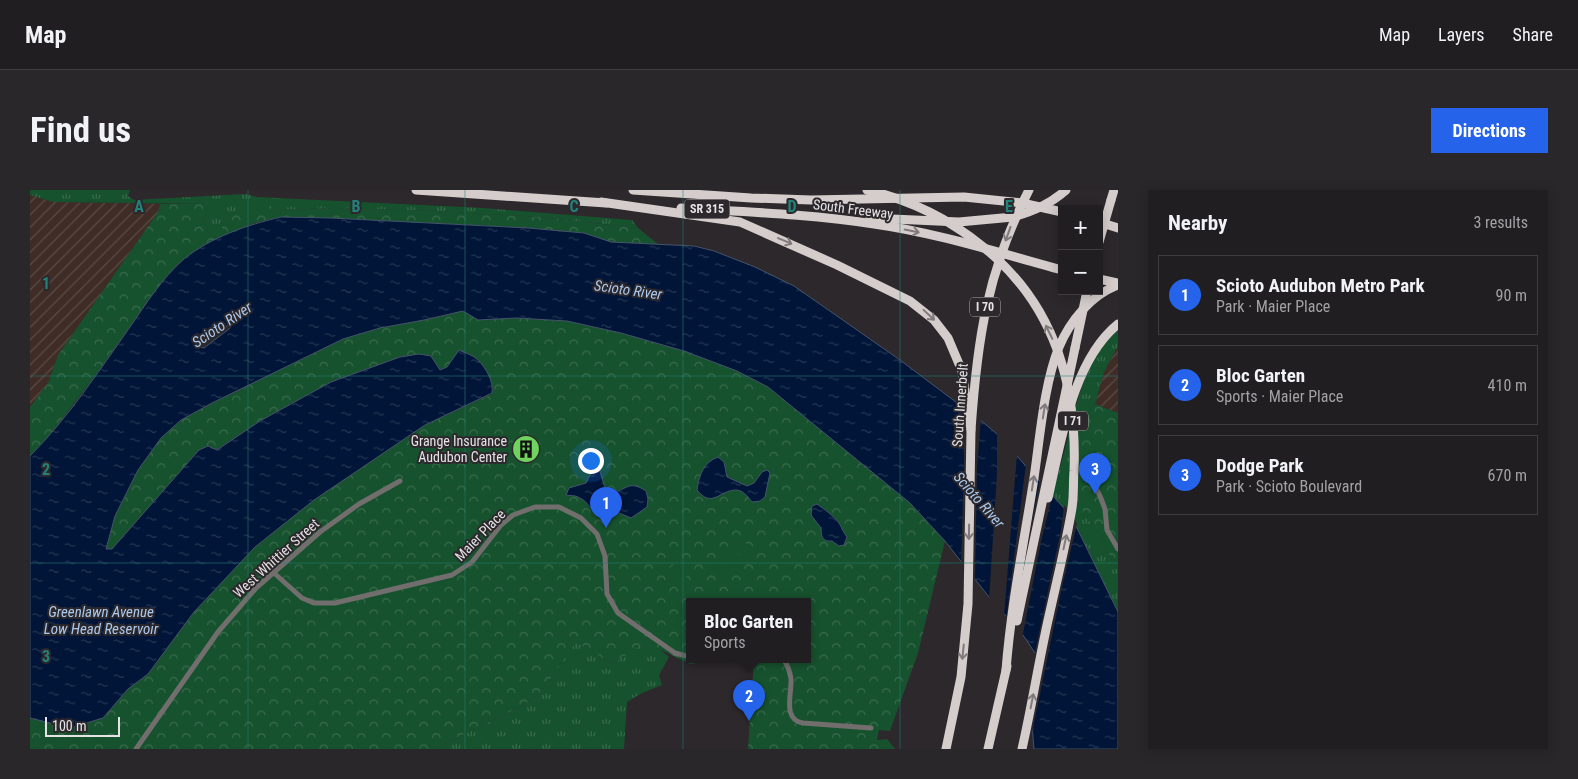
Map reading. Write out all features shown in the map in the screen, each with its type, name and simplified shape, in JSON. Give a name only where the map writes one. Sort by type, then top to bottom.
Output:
[{"type":"highway","name":"South Freeway","points":[[416,190],[812,217],[874,224],[938,236],[1058,269]]},
{"type":"highway","name":"South Freeway","points":[[632,190],[811,200],[964,197],[1022,203],[1058,211]]},
{"type":"highway","name":"I 71","points":[[867,190],[905,201],[945,219],[977,240],[1006,267],[1027,294],[1042,318],[1056,346],[1066,377],[1073,418],[1072,507],[1022,749]]},
{"type":"highway","name":"South Innerbelt","points":[[946,749],[960,677],[968,604],[971,430],[977,354],[985,308],[995,271],[1012,222],[1029,190]]},
{"type":"highway","points":[[812,217],[959,222],[1013,217],[1043,207],[1055,200],[1066,190]]},
{"type":"highway","points":[[1103,228],[1114,190]]},
{"type":"highway","points":[[601,202],[740,222],[838,265],[910,301],[934,320],[948,338],[962,371],[971,430]]},
{"type":"highway","points":[[1103,223],[1118,228]]},
{"type":"highway","points":[[1103,280],[1116,285]]},
{"type":"highway","points":[[1006,670],[1047,392],[1059,348],[1072,323],[1081,312],[1091,301],[1116,285]]},
{"type":"highway","points":[[988,749],[1086,295]]},
{"type":"highway","points":[[1036,533],[1042,520],[1067,420],[1082,373],[1099,343],[1118,324]]},
{"type":"street","points":[[1086,468],[1102,502],[1107,530],[1118,549]]},
{"type":"street","name":"West Whittier Street","points":[[136,749],[218,632],[243,602],[324,528],[400,481]]},
{"type":"street","name":"Maier Place","points":[[274,572],[302,598],[314,603],[334,603],[425,582],[459,572],[479,556],[501,525],[513,515],[535,507],[559,507],[581,518],[597,534],[605,556],[607,594],[618,612],[675,653],[686,656]]},
{"type":"street","points":[[786,663],[791,681],[790,714],[796,721],[809,724],[871,728]]},
{"type":"shaded area","points":[[30,195],[53,202],[160,204],[158,212],[58,355],[48,383],[30,407]]},
{"type":"shaded area","points":[[1118,346],[1118,413],[1095,404],[1104,372]]},
{"type":"green space","points":[[30,190],[130,190],[128,196],[134,200],[245,194],[257,197],[483,208],[632,220],[638,228],[540,217],[335,208],[278,210],[269,205],[222,223],[222,237],[217,239],[207,231],[204,220],[208,210],[206,204],[53,202],[30,195]]},
{"type":"green space","points":[[160,204],[207,204],[208,210],[204,220],[207,231],[217,239],[184,259],[161,283],[95,376],[46,440],[30,456],[30,407],[48,383],[58,355],[158,212]]},
{"type":"green space","points":[[269,205],[278,210],[335,208],[540,217],[638,228],[659,245],[611,242],[584,233],[528,228],[281,217],[254,223],[222,237],[222,223],[227,218]]},
{"type":"green space","points":[[463,311],[478,320],[516,318],[567,321],[621,333],[684,351],[737,371],[768,387],[910,503],[945,541],[918,653],[890,731],[879,730],[877,740],[887,739],[895,749],[748,749],[754,663],[811,663],[811,598],[686,598],[686,662],[659,649],[648,640],[613,664],[576,642],[541,692],[524,705],[433,749],[30,749],[30,718],[70,728],[103,718],[128,689],[148,674],[194,612],[255,547],[314,500],[425,425],[492,394],[493,387],[447,367],[440,370],[419,354],[400,357],[331,382],[260,421],[216,450],[199,450],[112,549],[106,549],[115,516],[138,470],[161,438],[181,420],[212,403],[343,339],[380,328]]},
{"type":"green space","points":[[1118,330],[1118,346],[1104,372],[1095,404],[1088,412],[1065,483],[1092,524],[1118,571],[1118,612],[1071,516],[1052,496],[1081,388],[1099,352]]},
{"type":"green space","points":[[1095,404],[1118,413],[1118,571],[1097,533],[1091,527],[1091,524],[1065,483],[1088,412]]},
{"type":"green space","points":[[737,537],[752,548],[746,557],[731,546]]},
{"type":"green space","points":[[730,548],[745,559],[738,568],[723,557]]},
{"type":"green space","points":[[722,559],[737,569],[730,579],[715,568]]},
{"type":"green space","points":[[678,561],[683,562],[685,566],[691,569],[682,581],[670,577],[668,574],[670,568]]},
{"type":"green space","points":[[648,639],[669,657],[659,675],[662,685],[642,693],[627,702],[624,749],[433,749],[524,705],[541,692],[576,641],[613,664]]},
{"type":"water","points":[[281,217],[330,218],[528,228],[584,233],[611,242],[694,246],[714,251],[755,267],[794,286],[900,360],[985,424],[997,434],[1071,516],[1118,612],[1118,749],[1034,749],[1032,725],[1041,662],[1023,635],[989,597],[945,541],[910,503],[768,387],[737,371],[684,351],[621,333],[567,321],[516,318],[478,320],[463,311],[380,328],[343,339],[212,403],[181,420],[161,438],[138,470],[115,516],[106,549],[112,549],[199,450],[208,446],[217,450],[260,421],[331,382],[400,357],[419,354],[431,356],[440,370],[447,367],[459,350],[478,360],[484,367],[492,384],[492,393],[425,425],[314,500],[255,547],[194,612],[148,674],[128,689],[103,718],[70,728],[30,718],[30,456],[70,410],[176,266],[195,251],[218,238]],"holes":[[[233,323],[229,329],[204,348],[198,347],[197,343],[207,335]]]},
{"type":"water","points":[[718,457],[724,462],[727,477],[747,486],[754,483],[762,472],[767,470],[770,473],[765,497],[760,501],[752,502],[739,490],[730,491],[712,498],[702,495],[697,490],[701,474],[709,462]]},
{"type":"water","points":[[598,465],[605,488],[609,492],[615,492],[630,486],[640,487],[646,491],[647,507],[631,518],[612,510],[595,512],[578,497],[566,495],[569,488],[586,483],[595,466]]},
{"type":"water","points":[[817,504],[839,523],[847,537],[844,545],[839,546],[823,538],[821,528],[811,515],[812,506]]},
{"type":"pier","points":[[963,404],[981,418],[977,469],[975,582],[961,565],[964,462]]},
{"type":"pier","points":[[997,431],[1017,454],[1004,617],[989,600],[997,473]]},
{"type":"pier","points":[[1026,464],[1038,477],[1029,534],[1040,479],[1053,493],[1041,542],[1022,639],[1006,620]]},
{"type":"pier","points":[[1064,505],[1073,515],[1077,524],[1031,738],[1029,725],[1039,663],[1034,657],[1061,530]]},
{"type":"place","name":"Grange Insurance Audubon Center","points":[[526,449]]},
{"type":"place","name":"Dodge Park","points":[[1095,494]]},
{"type":"place","name":"Scioto Audubon Metro Park","points":[[606,528]]},
{"type":"place","name":"Bloc Garten","points":[[749,721]]},
{"type":"water label","name":"Scioto River","points":[[628,290]]},
{"type":"water label","name":"Scioto River","points":[[222,325]]},
{"type":"water label","name":"Scioto River","points":[[979,500]]},
{"type":"water label","name":"Greenlawn Avenue Low Head Reservoir","points":[[101,620]]}]
